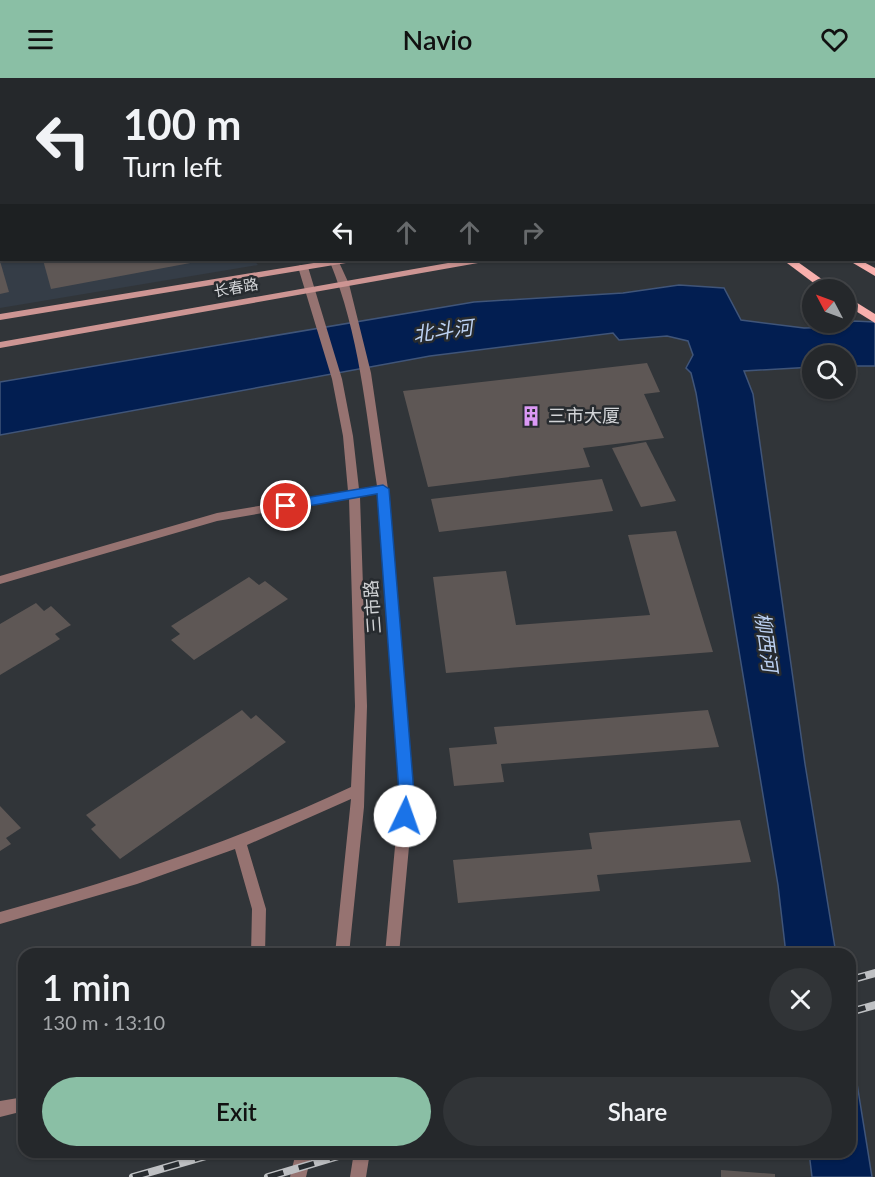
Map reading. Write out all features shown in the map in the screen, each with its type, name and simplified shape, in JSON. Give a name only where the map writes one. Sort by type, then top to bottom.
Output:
[{"type":"main road","name":"长春路","points":[[0,318],[340,261]]},
{"type":"main road","name":"长春路","points":[[0,345],[472,261]]},
{"type":"main road","points":[[789,261],[815,279]]},
{"type":"main road","points":[[856,261],[875,273]]},
{"type":"main road","points":[[856,307],[874,319]]},
{"type":"street","name":"三市路","points":[[335,262],[344,285],[366,373],[383,489],[407,793],[393,948]]},
{"type":"street","name":"三市路","points":[[303,267],[337,379],[348,436],[354,494],[361,706],[358,790],[343,948]]},
{"type":"street","points":[[0,580],[217,517],[383,489]]},
{"type":"street","points":[[0,918],[82,896],[238,841],[313,812],[358,790]]},
{"type":"street","points":[[238,841],[259,909],[258,948]]},
{"type":"street","points":[[0,1109],[18,1105]]},
{"type":"street","points":[[298,1177],[303,1158]]},
{"type":"street","points":[[358,1177],[361,1158]]},
{"type":"shaded area","points":[[0,261],[255,261],[258,265],[0,308]]},
{"type":"water","points":[[679,285],[724,288],[741,320],[802,328],[802,333],[856,333],[856,321],[875,322],[875,366],[856,366],[856,345],[802,345],[802,368],[744,371],[753,394],[805,764],[835,948],[785,948],[778,885],[696,393],[691,373],[686,368],[693,355],[688,341],[667,336],[619,340],[613,333],[430,356],[0,435],[0,382],[474,302],[623,293]]},
{"type":"water","points":[[856,1077],[872,1177],[812,1177],[810,1158],[856,1158]]},
{"type":"building","points":[[0,261],[9,292],[0,294]]},
{"type":"building","points":[[43,261],[201,261],[51,289]]},
{"type":"building","name":"三市大厦","points":[[647,363],[660,392],[644,394],[664,438],[583,448],[590,467],[428,487],[403,391]]},
{"type":"building","points":[[646,442],[676,501],[641,507],[612,448]]},
{"type":"building","points":[[602,479],[613,511],[439,532],[431,499]]},
{"type":"building","points":[[676,531],[713,652],[446,673],[433,577],[506,571],[516,625],[650,615],[628,535]]},
{"type":"building","points":[[249,577],[259,585],[265,581],[288,599],[194,660],[171,640],[180,634],[171,626]]},
{"type":"building","points":[[36,603],[44,611],[51,606],[71,625],[55,634],[60,639],[0,675],[0,624]]},
{"type":"building","points":[[242,710],[251,719],[256,715],[286,742],[120,859],[91,829],[96,825],[86,815]]},
{"type":"building","points":[[708,710],[719,747],[501,764],[504,782],[454,786],[449,748],[497,744],[494,727]]},
{"type":"building","points":[[0,806],[21,828],[6,838],[11,844],[0,851]]},
{"type":"building","points":[[740,820],[751,862],[597,875],[600,891],[458,903],[453,860],[592,849],[589,833]]},
{"type":"building","points":[[721,1170],[775,1174],[775,1177],[721,1177]]},
{"type":"railway","points":[[856,978],[875,973]]},
{"type":"railway","points":[[856,1010],[875,1005]]},
{"type":"railway","points":[[133,1177],[199,1158]]},
{"type":"railway","points":[[268,1177],[332,1158]]},
{"type":"place","name":"三市大厦","points":[[531,416]]},
{"type":"route","points":[[286,506],[383,489],[407,793],[405,816]]},
{"type":"water label","name":"北斗河","points":[[443,331]]},
{"type":"water label","name":"柳西河","points":[[766,642]]}]
